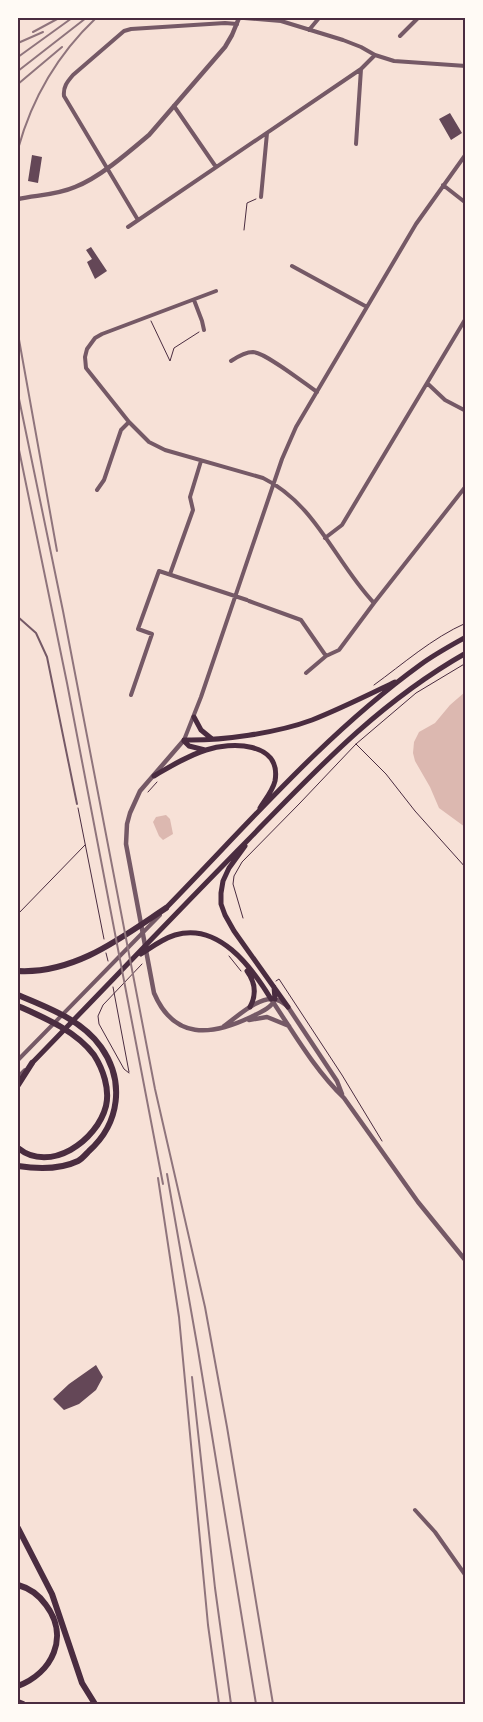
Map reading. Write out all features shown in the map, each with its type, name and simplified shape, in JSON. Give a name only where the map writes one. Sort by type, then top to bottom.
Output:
[{"type":"highway","points":[[18,971],[62,967],[88,957],[115,942],[166,908]]},
{"type":"highway","points":[[18,995],[41,1005],[80,1027],[93,1037],[108,1058],[116,1085],[117,1103],[104,1134],[78,1160],[40,1169],[18,1166]]},
{"type":"highway","points":[[18,1006],[60,1027],[84,1045],[99,1065],[107,1092],[106,1106],[97,1125],[84,1141],[73,1150],[52,1156],[36,1156],[18,1148]]},
{"type":"highway","points":[[18,1085],[32,1063]]},
{"type":"highway","points":[[18,1528],[52,1594],[64,1624],[78,1674],[95,1704]]},
{"type":"highway","points":[[18,1585],[32,1591],[42,1599],[55,1620],[57,1633],[57,1643],[53,1656],[47,1666],[29,1682],[18,1686]]},
{"type":"highway","points":[[18,1702],[23,1704]]},
{"type":"main road","points":[[166,908],[318,752],[358,714],[420,665],[466,637]]},
{"type":"main road","points":[[32,1063],[327,759],[388,705],[425,678],[466,653]]},
{"type":"main road","points":[[184,740],[212,739],[291,726],[330,712],[404,678]]},
{"type":"main road","points":[[194,717],[201,730],[212,739]]},
{"type":"main road","points":[[184,740],[189,746],[206,750]]},
{"type":"main road","points":[[154,776],[186,758],[206,750],[231,746],[248,746],[259,749],[267,754],[276,774],[274,784],[256,815]]},
{"type":"main road","points":[[254,833],[229,868],[223,881],[221,904],[234,931],[288,1007]]},
{"type":"main road","points":[[134,958],[165,939],[188,933],[203,934],[215,939],[253,978],[255,989],[250,1007]]},
{"type":"main road","points":[[231,954],[249,967],[273,1000]]},
{"type":"main road","points":[[273,984],[273,1000]]},
{"type":"street","points":[[18,199],[62,192],[77,187],[136,147],[149,135],[225,47],[239,18]]},
{"type":"street","points":[[244,18],[275,20],[361,47],[375,55],[394,61],[466,66]]},
{"type":"street","points":[[308,30],[319,18]]},
{"type":"street","points":[[400,36],[418,18]]},
{"type":"street","points":[[138,220],[64,96],[63,90],[66,83],[119,34],[131,28],[237,24]]},
{"type":"street","points":[[128,226],[361,69],[375,55]]},
{"type":"street","points":[[356,144],[361,69]]},
{"type":"street","points":[[174,106],[216,167]]},
{"type":"street","points":[[261,197],[267,133]]},
{"type":"street","points":[[290,1027],[276,1019],[267,1017],[220,1029],[198,1031],[187,1028],[171,1019],[164,1012],[157,999],[147,962],[127,854],[127,824],[137,796],[184,740],[194,717],[282,459],[296,427],[416,224],[466,154]]},
{"type":"street","points":[[443,185],[466,204]]},
{"type":"street","points":[[292,266],[367,307]]},
{"type":"street","points":[[216,291],[95,338],[87,349],[85,357],[86,368],[129,422],[148,442],[165,450],[274,483],[305,509],[359,588],[374,604]]},
{"type":"street","points":[[194,300],[204,330]]},
{"type":"street","points":[[325,538],[342,525],[466,318]]},
{"type":"street","points":[[231,361],[251,352],[256,353],[283,368],[317,392]]},
{"type":"street","points":[[427,383],[445,400],[466,411]]},
{"type":"street","points":[[97,490],[104,480],[121,430],[129,422]]},
{"type":"street","points":[[170,574],[193,510],[190,497],[201,461]]},
{"type":"street","points":[[306,673],[326,656],[339,650],[466,486]]},
{"type":"street","points":[[131,695],[152,634],[138,629],[159,571],[301,620],[326,656]]},
{"type":"street","points":[[18,1060],[166,908]]},
{"type":"street","points":[[220,1029],[250,1007],[273,1000],[288,1007],[337,1081],[344,1098]]},
{"type":"street","points":[[236,1024],[255,1015],[273,1000]]},
{"type":"street","points":[[273,1000],[330,1084],[344,1098],[418,1202],[466,1261]]},
{"type":"street","points":[[18,1077],[32,1063]]},
{"type":"street","points":[[414,1510],[435,1532],[466,1576]]},
{"type":"lane","points":[[18,617],[36,633],[47,657],[77,804]]},
{"type":"path","points":[[244,230],[247,203],[261,197]]},
{"type":"path","points":[[149,316],[170,361],[174,348],[204,330]]},
{"type":"path","points":[[371,687],[422,649],[466,623]]},
{"type":"path","points":[[243,918],[233,884],[234,876],[242,862],[356,744],[416,693],[466,662]]},
{"type":"path","points":[[356,744],[386,774],[415,811],[466,868]]},
{"type":"path","points":[[142,798],[160,779]]},
{"type":"path","points":[[77,804],[104,937]]},
{"type":"path","points":[[18,914],[85,844]]},
{"type":"path","points":[[231,954],[241,971]]},
{"type":"path","points":[[114,997],[129,1073],[124,1069],[99,1024],[98,1016],[103,1005],[147,962]]},
{"type":"path","points":[[279,979],[342,1075],[383,1143]]},
{"type":"shaded area","points":[[465,692],[465,827],[439,808],[430,787],[415,761],[413,753],[414,742],[419,732],[435,723],[450,705]]},
{"type":"shaded area","points":[[166,815],[170,819],[173,834],[163,840],[159,836],[153,822],[156,817]]},
{"type":"building","points":[[450,113],[462,133],[451,140],[439,119]]},
{"type":"building","points":[[32,155],[42,157],[38,183],[28,181]]},
{"type":"building","points":[[91,247],[107,271],[95,279],[87,262],[92,259],[86,250]]},
{"type":"building","points":[[96,1365],[103,1377],[96,1390],[79,1404],[64,1410],[53,1399],[69,1384]]},
{"type":"railway","points":[[33,32],[59,18]]},
{"type":"railway","points":[[18,57],[72,18]]},
{"type":"railway","points":[[18,71],[86,18]]},
{"type":"railway","points":[[18,149],[31,112],[48,78],[70,46],[96,18]]},
{"type":"railway","points":[[18,43],[43,32]]},
{"type":"railway","points":[[18,84],[62,47]]},
{"type":"railway","points":[[18,334],[57,551]]},
{"type":"railway","points":[[18,394],[63,611],[155,1089],[205,1307],[273,1704]]},
{"type":"railway","points":[[18,445],[67,683],[163,1184]]},
{"type":"railway","points":[[167,1174],[256,1704]]},
{"type":"railway","points":[[158,1178],[179,1317],[208,1625],[219,1704]]},
{"type":"railway","points":[[192,1377],[215,1588],[231,1704]]}]
